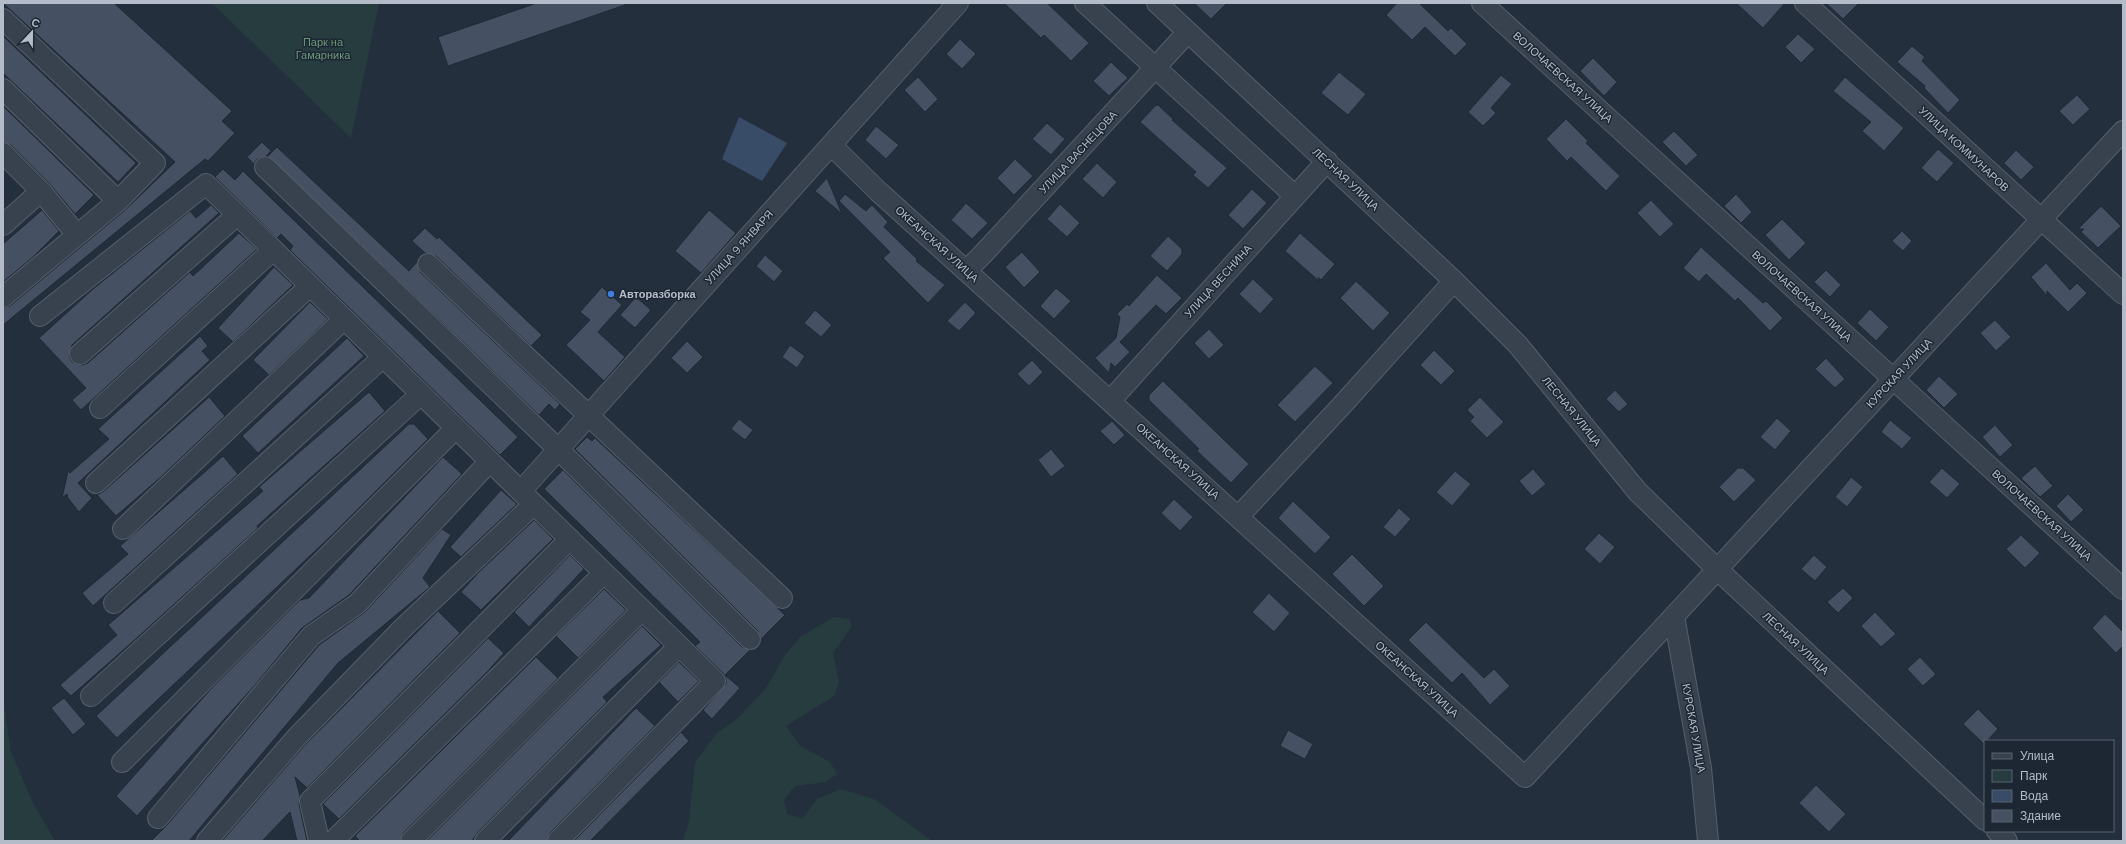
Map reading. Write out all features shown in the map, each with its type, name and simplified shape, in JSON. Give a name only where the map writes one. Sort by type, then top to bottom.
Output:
[{"type":"street","name":"УЛИЦА 9 ЯНВАРЯ","points":[[207,841],[296,738],[527,498],[558,450],[958,3]]},
{"type":"street","points":[[1085,3],[1295,196]]},
{"type":"street","name":"ЛЕСНАЯ УЛИЦА","points":[[1157,3],[1454,281],[1518,345],[1637,490],[1717,569],[1984,819]]},
{"type":"street","name":"ВОЛОЧАЕВСКАЯ УЛИЦА","points":[[1482,3],[2123,589]]},
{"type":"street","name":"УЛИЦА КОММУНАРОВ","points":[[1805,3],[2123,294]]},
{"type":"street","points":[[3,19],[155,163],[118,201],[3,297]]},
{"type":"street","name":"УЛИЦА ВАСНЕЦОВА","points":[[967,270],[1188,32]]},
{"type":"street","points":[[3,89],[118,201]]},
{"type":"street","name":"КУРСКАЯ УЛИЦА","points":[[1525,777],[2123,131]]},
{"type":"street","name":"ОКЕАНСКАЯ УЛИЦА","points":[[831,145],[879,192],[1239,516],[1525,777]]},
{"type":"street","points":[[3,153],[42,190],[77,235]]},
{"type":"street","name":"УЛИЦА ВЕСНИНА","points":[[1110,401],[1327,161]]},
{"type":"street","points":[[265,167],[558,450],[750,640]]},
{"type":"street","points":[[40,316],[206,184],[715,681],[558,841]]},
{"type":"street","points":[[3,225],[42,190]]},
{"type":"street","points":[[80,354],[237,214]]},
{"type":"street","points":[[100,408],[273,250]]},
{"type":"street","points":[[428,264],[782,598]]},
{"type":"street","points":[[1239,516],[1454,281]]},
{"type":"street","points":[[96,483],[310,286]]},
{"type":"street","points":[[123,529],[344,319]]},
{"type":"street","points":[[114,603],[383,357]]},
{"type":"street","points":[[91,696],[421,394]]},
{"type":"street","points":[[122,762],[456,428]]},
{"type":"street","points":[[158,818],[311,636],[357,604],[490,461]]},
{"type":"street","points":[[319,841],[310,801],[570,539]]},
{"type":"street","points":[[333,841],[604,573]]},
{"type":"street","points":[[411,841],[642,610]]},
{"type":"street","name":"КУРСКАЯ УЛИЦА","points":[[1674,616],[1701,768],[1708,841]]},
{"type":"street","points":[[485,841],[679,646]]},
{"type":"street","points":[[1998,832],[2007,841]]},
{"type":"green space","name":"Парк на Гамарника","points":[[212,3],[379,3],[351,138]]},
{"type":"green space","points":[[834,617],[849,619],[852,626],[833,653],[839,682],[834,696],[786,726],[800,746],[830,762],[837,774],[826,782],[795,786],[784,800],[787,814],[802,819],[817,799],[840,789],[874,799],[932,841],[683,841],[689,821],[695,762],[717,733],[738,718],[766,688],[785,655],[800,637]]},
{"type":"green space","points":[[3,699],[11,752],[33,803],[55,841],[3,841]]},
{"type":"water","points":[[739,117],[787,143],[762,181],[722,159]]},
{"type":"building","points":[[3,3],[114,3],[232,111],[222,121],[235,133],[208,161],[205,159],[3,325],[3,308],[10,306],[125,210],[175,162]]},
{"type":"building","points":[[537,3],[625,3],[625,5],[448,66],[438,37]]},
{"type":"building","points":[[1004,3],[1047,3],[1089,43],[1071,61],[1044,35],[1041,38]]},
{"type":"building","points":[[1194,3],[1227,3],[1211,19]]},
{"type":"building","points":[[1397,3],[1419,3],[1448,31],[1451,28],[1467,44],[1455,56],[1425,27],[1412,40],[1386,15]]},
{"type":"building","points":[[1736,3],[1785,3],[1763,28]]},
{"type":"building","points":[[1826,3],[1859,3],[1843,19]]},
{"type":"building","points":[[1798,34],[1815,49],[1801,63],[1785,47]]},
{"type":"building","points":[[3,36],[136,163],[118,182],[3,73]]},
{"type":"building","points":[[960,39],[976,54],[962,69],[946,54]]},
{"type":"building","points":[[1912,46],[1925,57],[1922,61],[1960,100],[1948,113],[1924,88],[1925,86],[1897,62]]},
{"type":"building","points":[[1593,58],[1617,82],[1604,96],[1580,71]]},
{"type":"building","points":[[1111,62],[1128,78],[1109,96],[1093,81]]},
{"type":"building","points":[[1339,72],[1366,94],[1348,115],[1321,93]]},
{"type":"building","points":[[1501,75],[1512,84],[1491,108],[1496,113],[1483,126],[1468,112]]},
{"type":"building","points":[[918,77],[938,99],[925,112],[904,90]]},
{"type":"building","points":[[1845,77],[1904,128],[1884,151],[1862,131],[1871,122],[1833,91]]},
{"type":"building","points":[[2077,95],[2090,109],[2073,125],[2059,111]]},
{"type":"building","points":[[1157,104],[1173,119],[1172,120],[1227,168],[1208,188],[1193,175],[1196,172],[1140,122],[1156,105],[1157,106]]},
{"type":"building","points":[[3,106],[94,195],[75,214],[49,183],[11,145],[3,142]]},
{"type":"building","points":[[1566,119],[1588,141],[1586,143],[1620,176],[1606,191],[1571,157],[1567,161],[1546,139]]},
{"type":"building","points":[[1047,123],[1065,139],[1051,155],[1032,139]]},
{"type":"building","points":[[876,126],[899,145],[886,159],[865,140]]},
{"type":"building","points":[[1674,131],[1698,155],[1686,166],[1662,142]]},
{"type":"building","points":[[262,142],[271,151],[266,156],[257,159],[254,164],[247,157]]},
{"type":"building","points":[[277,147],[409,271],[417,262],[420,272],[560,404],[555,410],[549,404],[539,415],[268,156]]},
{"type":"building","points":[[1938,149],[1954,163],[1937,182],[1921,168]]},
{"type":"building","points":[[2016,150],[2034,167],[2021,180],[2004,163]]},
{"type":"building","points":[[1015,159],[1033,176],[1014,195],[997,178]]},
{"type":"building","points":[[1097,163],[1117,182],[1103,198],[1082,179]]},
{"type":"building","points":[[223,169],[235,180],[243,171],[518,437],[500,455],[290,250],[293,246],[281,234],[277,238],[215,177]]},
{"type":"building","points":[[827,178],[842,214],[815,191]]},
{"type":"building","points":[[1252,189],[1267,203],[1243,229],[1228,215]]},
{"type":"building","points":[[845,194],[866,211],[872,205],[888,222],[884,227],[917,259],[916,261],[945,285],[928,303],[883,258],[890,252],[839,201]]},
{"type":"building","points":[[1736,194],[1752,212],[1741,223],[1724,206]]},
{"type":"building","points":[[1651,200],[1674,224],[1660,237],[1637,213]]},
{"type":"building","points":[[966,203],[988,223],[972,239],[951,220]]},
{"type":"building","points":[[1060,204],[1080,223],[1067,237],[1047,219]]},
{"type":"building","points":[[211,205],[219,213],[72,345],[69,356],[72,362],[82,365],[88,363],[190,272],[193,276],[239,233],[257,249],[81,410],[72,400],[86,388],[39,338],[93,289],[190,211],[196,218]]},
{"type":"building","points":[[2101,206],[2121,226],[2098,248],[2081,232],[2084,229],[2078,229]]},
{"type":"building","points":[[42,210],[59,231],[33,257],[3,282],[3,244]]},
{"type":"building","points":[[709,210],[736,233],[701,273],[675,251]]},
{"type":"building","points":[[1782,219],[1806,243],[1789,260],[1765,235]]},
{"type":"building","points":[[425,228],[437,239],[439,237],[542,335],[531,346],[436,256],[425,253],[412,241]]},
{"type":"building","points":[[1902,231],[1912,241],[1903,251],[1892,241]]},
{"type":"building","points":[[1300,233],[1335,264],[1321,280],[1318,277],[1320,282],[1285,251]]},
{"type":"building","points":[[1168,236],[1182,249],[1182,254],[1167,271],[1150,256]]},
{"type":"building","points":[[1701,247],[1763,303],[1766,301],[1783,318],[1770,331],[1738,298],[1735,301],[1706,274],[1699,282],[1683,268]]},
{"type":"building","points":[[1022,252],[1040,272],[1024,288],[1005,267]]},
{"type":"building","points":[[765,255],[783,271],[774,282],[756,266]]},
{"type":"building","points":[[2046,263],[2070,290],[2077,283],[2087,293],[2068,312],[2047,291],[2047,296],[2031,277]]},
{"type":"building","points":[[274,267],[293,285],[233,342],[218,328]]},
{"type":"building","points":[[1826,270],[1841,285],[1830,297],[1814,282]]},
{"type":"building","points":[[1157,275],[1182,298],[1166,314],[1156,305],[1120,342],[1130,352],[1115,367],[1111,363],[1109,373],[1095,358],[1116,338],[1120,317],[1117,314],[1127,304],[1129,306]]},
{"type":"building","points":[[1253,279],[1274,299],[1260,314],[1239,294]]},
{"type":"building","points":[[1356,281],[1390,313],[1373,331],[1340,298]]},
{"type":"building","points":[[602,287],[622,305],[598,332],[625,357],[604,381],[566,345],[590,320],[580,312]]},
{"type":"building","points":[[1056,288],[1071,301],[1054,319],[1040,306]]},
{"type":"building","points":[[636,297],[651,310],[635,328],[620,315]]},
{"type":"building","points":[[310,302],[328,319],[269,375],[253,360]]},
{"type":"building","points":[[965,302],[976,313],[959,331],[947,321]]},
{"type":"building","points":[[1870,309],[1889,327],[1876,341],[1857,323]]},
{"type":"building","points":[[815,310],[832,325],[821,337],[804,323]]},
{"type":"building","points":[[1995,320],[2011,337],[1996,351],[1980,333]]},
{"type":"building","points":[[1209,329],[1224,345],[1209,359],[1194,343]]},
{"type":"building","points":[[200,336],[208,346],[202,351],[210,360],[78,483],[92,498],[79,512],[68,498],[67,494],[62,498],[68,471],[70,473],[109,439],[98,429]]},
{"type":"building","points":[[347,338],[364,356],[258,453],[242,436]]},
{"type":"building","points":[[687,341],[703,357],[687,373],[671,358]]},
{"type":"building","points":[[790,345],[805,356],[797,368],[782,357]]},
{"type":"building","points":[[1434,350],[1455,371],[1441,385],[1420,365]]},
{"type":"building","points":[[1826,358],[1845,379],[1835,388],[1815,369]]},
{"type":"building","points":[[1032,360],[1043,372],[1029,386],[1017,374]]},
{"type":"building","points":[[1315,366],[1333,383],[1295,422],[1277,405]]},
{"type":"building","points":[[1939,376],[1958,394],[1944,408],[1926,390]]},
{"type":"building","points":[[1163,381],[1249,464],[1231,483],[1197,451],[1199,449],[1149,400],[1149,395]]},
{"type":"building","points":[[1615,390],[1628,404],[1619,412],[1606,399]]},
{"type":"building","points":[[369,392],[385,411],[257,526],[258,528],[138,637],[71,696],[60,685],[117,635],[108,625],[263,491],[259,487]]},
{"type":"building","points":[[209,397],[225,416],[161,477],[116,516],[97,495],[104,491]]},
{"type":"building","points":[[1480,397],[1504,422],[1487,438],[1470,421],[1474,417],[1467,410]]},
{"type":"building","points":[[1777,418],[1791,431],[1775,450],[1760,437]]},
{"type":"building","points":[[739,419],[753,430],[745,440],[731,429]]},
{"type":"building","points":[[1890,420],[1912,438],[1902,449],[1881,432]]},
{"type":"building","points":[[1112,421],[1125,435],[1114,445],[1100,431]]},
{"type":"building","points":[[409,424],[414,424],[428,439],[332,535],[117,738],[96,716]]},
{"type":"building","points":[[1995,425],[2013,445],[2000,457],[1982,437]]},
{"type":"building","points":[[587,437],[592,441],[595,438],[785,615],[761,639],[758,631],[575,449]]},
{"type":"building","points":[[1051,449],[1065,466],[1051,477],[1038,460]]},
{"type":"building","points":[[223,456],[238,474],[93,606],[82,593],[128,554],[120,546]]},
{"type":"building","points":[[443,457],[462,474],[349,595],[302,628],[256,684],[137,816],[116,796],[210,690],[300,600],[309,598]]},
{"type":"building","points":[[2035,466],[2053,486],[2040,497],[2021,478]]},
{"type":"building","points":[[1738,468],[1743,468],[1756,480],[1734,502],[1719,487]]},
{"type":"building","points":[[1942,468],[1960,484],[1947,498],[1929,482]]},
{"type":"building","points":[[1533,469],[1546,484],[1532,496],[1519,481]]},
{"type":"building","points":[[563,470],[742,647],[750,650],[725,675],[740,688],[712,719],[703,710],[726,684],[726,678],[723,673],[695,646],[700,642],[544,489]]},
{"type":"building","points":[[1455,471],[1471,484],[1452,506],[1436,492]]},
{"type":"building","points":[[1851,477],[1863,487],[1847,507],[1835,497]]},
{"type":"building","points":[[501,490],[517,504],[461,557],[450,547]]},
{"type":"building","points":[[2068,494],[2084,510],[2071,522],[2056,506]]},
{"type":"building","points":[[1174,499],[1193,517],[1180,531],[1161,513]]},
{"type":"building","points":[[1293,501],[1331,537],[1315,554],[1278,518]]},
{"type":"building","points":[[1399,508],[1411,519],[1395,537],[1383,527]]},
{"type":"building","points":[[534,520],[553,539],[481,610],[461,592],[479,572]]},
{"type":"building","points":[[442,529],[451,535],[423,578],[430,587],[338,663],[189,841],[151,841],[167,825],[319,645],[365,612]]},
{"type":"building","points":[[1599,533],[1615,547],[1600,564],[1584,549]]},
{"type":"building","points":[[2021,535],[2040,553],[2025,568],[2006,549]]},
{"type":"building","points":[[1352,554],[1384,586],[1364,606],[1332,574]]},
{"type":"building","points":[[570,555],[584,569],[529,627],[514,612]]},
{"type":"building","points":[[1814,555],[1827,567],[1815,581],[1801,569]]},
{"type":"building","points":[[1843,588],[1853,598],[1838,613],[1827,602]]},
{"type":"building","points":[[604,589],[626,610],[578,658],[556,636]]},
{"type":"building","points":[[1269,593],[1290,613],[1274,632],[1252,612]]},
{"type":"building","points":[[438,611],[460,633],[307,788],[295,777],[300,796],[299,804],[307,841],[297,841],[290,812],[262,841],[222,841],[304,746]]},
{"type":"building","points":[[1875,612],[1896,634],[1881,647],[1861,626]]},
{"type":"building","points":[[2105,614],[2123,632],[2123,646],[2116,653],[2092,628]]},
{"type":"building","points":[[1426,622],[1484,678],[1494,669],[1510,686],[1490,705],[1462,673],[1452,683],[1408,640]]},
{"type":"building","points":[[642,626],[661,645],[603,697],[607,702],[477,833],[472,841],[427,841]]},
{"type":"building","points":[[488,638],[504,653],[487,672],[339,819],[323,804]]},
{"type":"building","points":[[536,657],[558,678],[403,833],[400,841],[360,841],[355,836]]},
{"type":"building","points":[[1920,657],[1936,674],[1923,686],[1907,669]]},
{"type":"building","points":[[679,662],[699,681],[678,702],[659,682]]},
{"type":"building","points":[[64,698],[86,724],[73,735],[51,708]]},
{"type":"building","points":[[636,708],[655,726],[550,833],[547,841],[508,841]]},
{"type":"building","points":[[1978,709],[1998,729],[1988,740],[1984,740],[1984,744],[1963,724]]},
{"type":"building","points":[[1288,730],[1313,744],[1305,759],[1280,746]]},
{"type":"building","points":[[681,732],[689,741],[590,841],[574,841]]},
{"type":"building","points":[[1816,785],[1846,814],[1829,832],[1799,803]]},
{"type":"place","name":"Авторазборка","points":[[611,294]]}]
